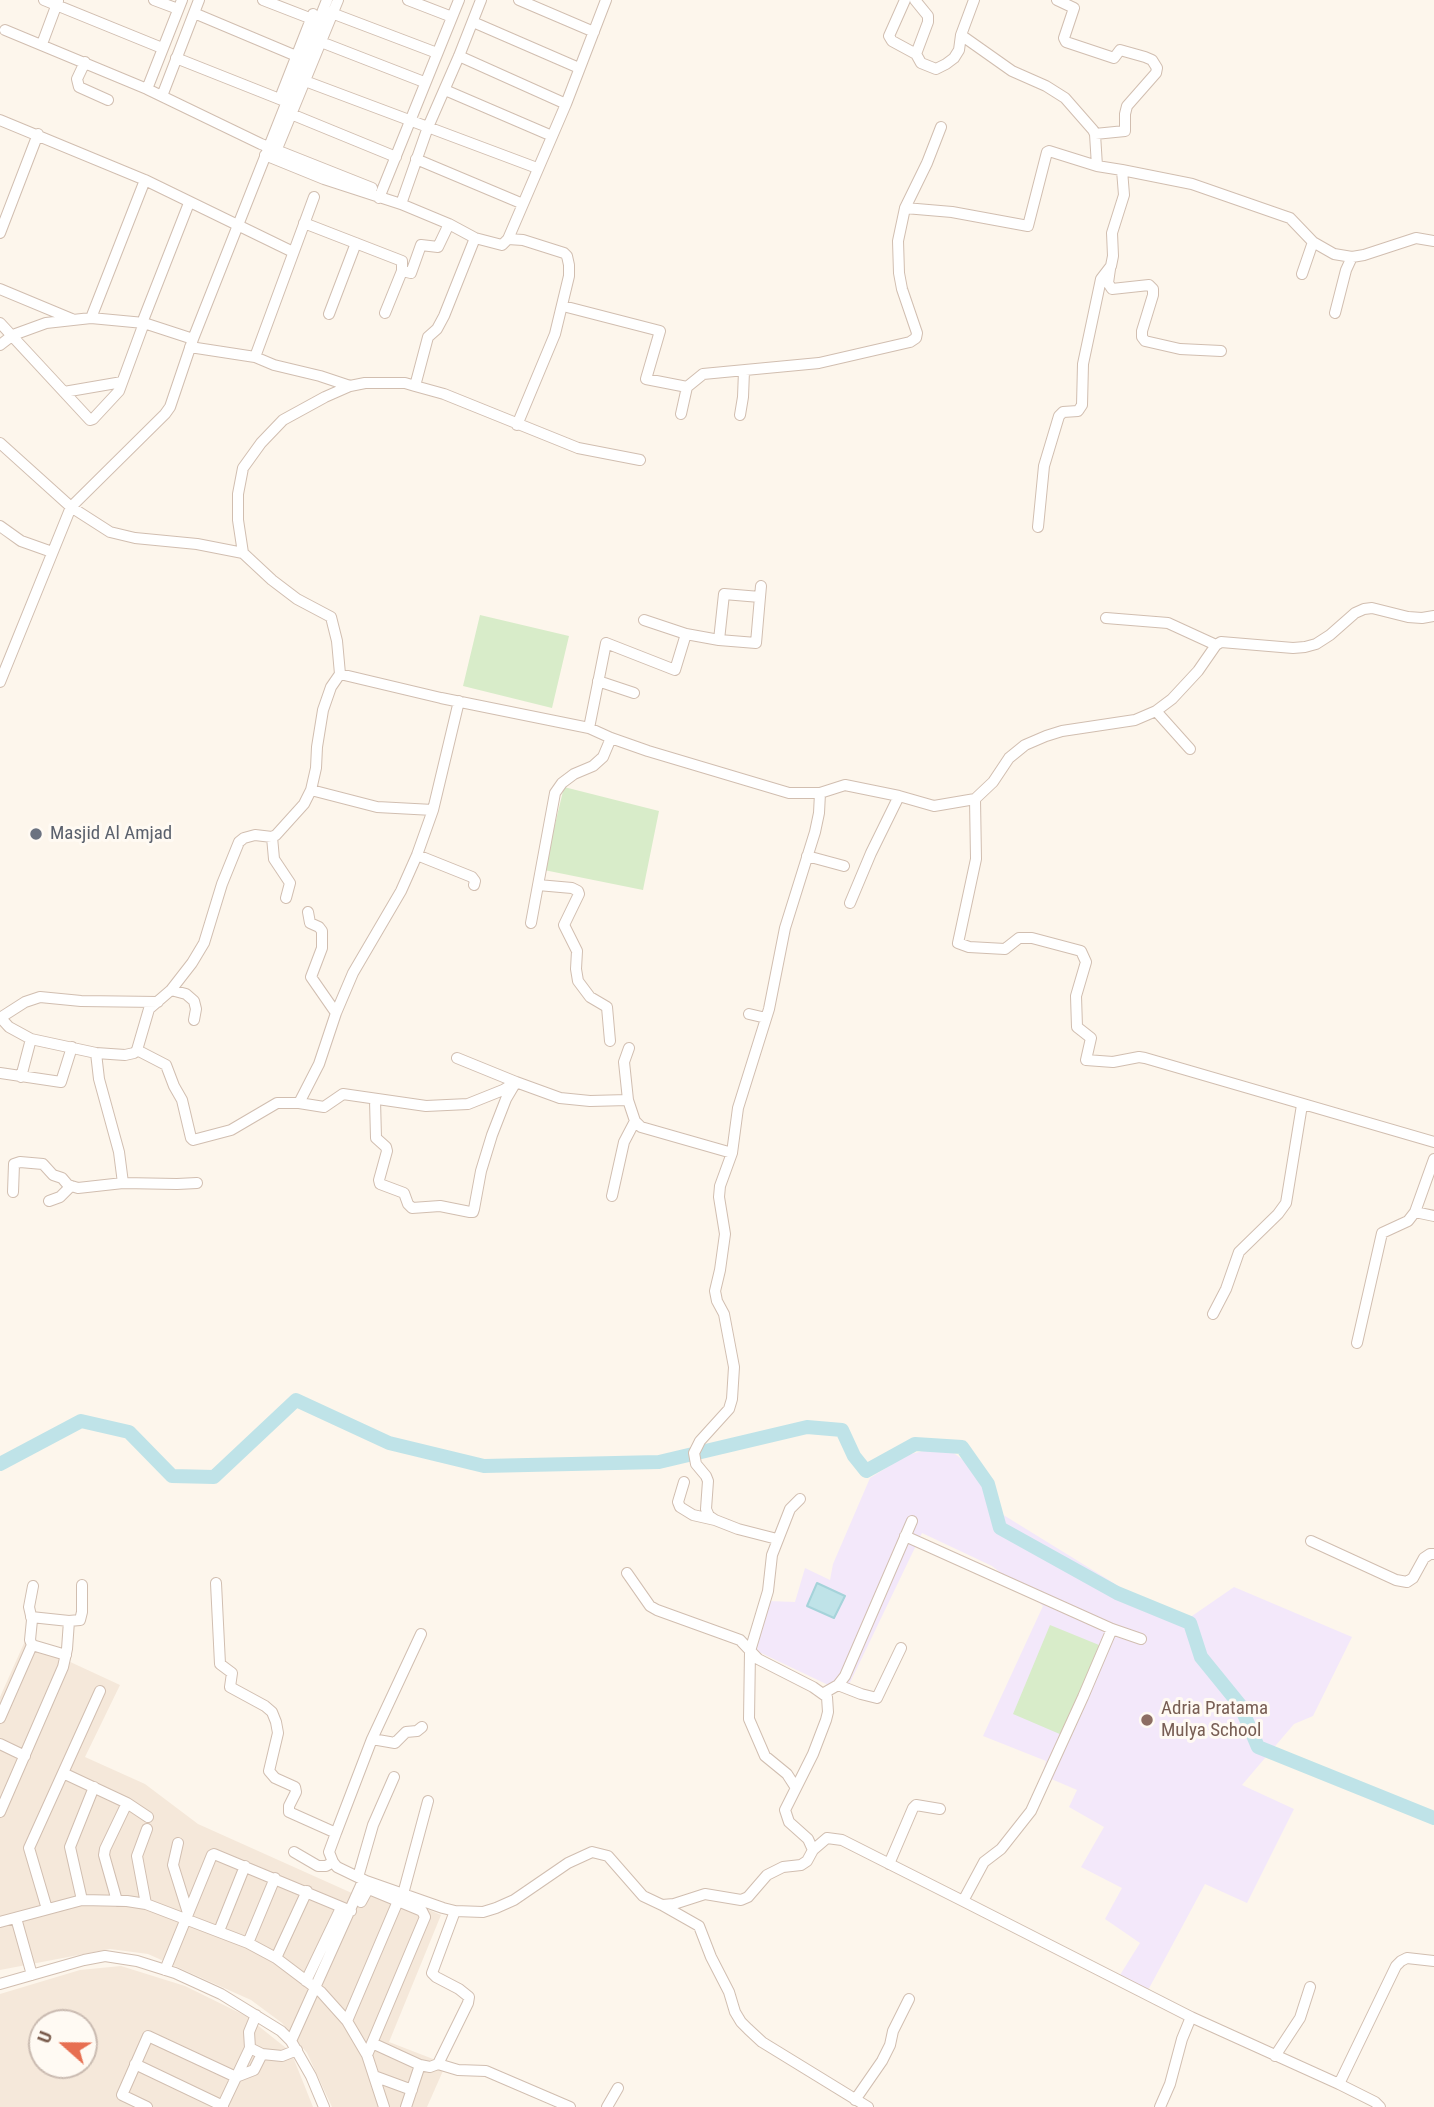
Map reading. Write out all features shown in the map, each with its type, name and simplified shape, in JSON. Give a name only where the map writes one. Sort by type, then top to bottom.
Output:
[{"type":"street","points":[[44,0],[58,3],[162,48]]},
{"type":"street","points":[[154,0],[195,11],[304,59]]},
{"type":"street","points":[[263,0],[312,19]]},
{"type":"street","points":[[288,105],[305,82],[304,59],[312,19],[323,6],[338,0]]},
{"type":"street","points":[[408,0],[452,17]]},
{"type":"street","points":[[380,195],[459,0]]},
{"type":"street","points":[[401,204],[428,127],[481,0]]},
{"type":"street","points":[[519,0],[594,32]]},
{"type":"street","points":[[5,30],[162,96],[324,179],[380,195],[475,238],[501,246],[508,239],[566,104],[606,0]]},
{"type":"street","points":[[905,0],[889,36],[892,41],[916,54],[921,63],[936,69],[954,58],[959,50],[961,35],[974,0]]},
{"type":"street","points":[[915,0],[928,16],[916,54]]},
{"type":"street","points":[[1057,0],[1074,8],[1064,38],[1066,43],[1114,58],[1121,50],[1152,60],[1157,68],[1156,73],[1127,106],[1125,131],[1095,134]]},
{"type":"street","points":[[41,44],[58,3]]},
{"type":"street","points":[[304,59],[321,42],[323,6]]},
{"type":"street","points":[[323,6],[437,53]]},
{"type":"street","points":[[1,678],[71,508],[170,407],[237,225],[288,105],[323,6]]},
{"type":"street","points":[[179,7],[195,11]]},
{"type":"street","points":[[147,89],[179,7]]},
{"type":"street","points":[[162,96],[195,11]]},
{"type":"street","points":[[473,22],[579,68]]},
{"type":"street","points":[[961,35],[1012,71],[1065,98],[1087,121],[1095,134],[1097,166]]},
{"type":"street","points":[[321,42],[552,136]]},
{"type":"street","points":[[459,56],[566,104]]},
{"type":"street","points":[[176,58],[288,105],[396,157]]},
{"type":"street","points":[[85,62],[77,79],[79,87],[108,100]]},
{"type":"street","points":[[305,82],[537,168]]},
{"type":"street","points":[[424,83],[444,91]]},
{"type":"street","points":[[0,120],[145,180],[293,252]]},
{"type":"street","points":[[681,414],[688,387],[703,374],[819,363],[910,342],[916,338],[918,333],[899,273],[898,241],[905,208],[941,127]]},
{"type":"street","points":[[0,233],[5,205],[38,134]]},
{"type":"street","points":[[905,208],[952,212],[1028,226],[1049,151],[1097,166],[1192,184],[1284,215],[1313,242],[1334,254],[1352,257],[1416,238],[1434,241]]},
{"type":"street","points":[[416,159],[523,204]]},
{"type":"street","points":[[1122,170],[1124,195],[1112,233],[1113,256],[1108,283],[1112,289],[1149,285],[1153,289],[1142,331],[1145,341],[1180,349],[1221,351]]},
{"type":"street","points":[[91,318],[145,180]]},
{"type":"street","points":[[255,357],[314,197]]},
{"type":"street","points":[[0,323],[90,420],[93,419],[119,391],[189,202]]},
{"type":"street","points":[[304,223],[403,263],[385,313]]},
{"type":"street","points":[[402,271],[411,273],[421,244],[438,247],[449,224]]},
{"type":"street","points":[[415,386],[428,337],[437,329],[444,316],[475,238]]},
{"type":"street","points":[[508,239],[523,240],[567,256],[569,276],[555,334],[517,425]]},
{"type":"street","points":[[1302,274],[1313,242]]},
{"type":"street","points":[[329,314],[356,243]]},
{"type":"street","points":[[1335,313],[1352,257]]},
{"type":"street","points":[[1038,527],[1044,466],[1061,413],[1078,411],[1082,407],[1083,363],[1101,279],[1111,266]]},
{"type":"street","points":[[0,289],[72,320]]},
{"type":"street","points":[[563,306],[660,331],[646,379],[688,387]]},
{"type":"street","points":[[0,345],[13,335],[46,323],[91,318],[143,323],[192,343],[255,357],[274,365],[350,386]]},
{"type":"street","points":[[740,415],[744,371]]},
{"type":"street","points":[[64,392],[122,382]]},
{"type":"street","points":[[243,553],[238,520],[238,494],[243,468],[283,419],[350,386],[365,383],[405,383],[444,394],[578,448],[640,460]]},
{"type":"street","points":[[0,443],[71,508],[110,532],[243,553],[280,587],[331,617],[337,641],[340,674],[331,687],[323,710],[311,790],[295,816],[276,835],[255,835],[239,842],[222,884],[204,943],[171,990],[158,1002],[148,1010],[137,1050],[125,1055],[96,1054],[31,1040],[9,1027],[0,1017],[25,1002],[40,997],[81,1001],[158,1002]]},
{"type":"street","points":[[0,526],[21,541],[52,552]]},
{"type":"street","points":[[644,620],[686,634],[719,640],[756,643],[761,592],[724,594],[719,640]]},
{"type":"street","points":[[340,674],[589,728],[611,738],[789,793],[820,793],[845,786],[934,806],[975,799],[993,782],[1009,758],[1025,745],[1062,731],[1135,720],[1156,711],[1172,699],[1221,642],[1305,647],[1330,635],[1355,613],[1372,608],[1408,617],[1434,616]]},
{"type":"street","points":[[1106,618],[1168,623],[1216,645]]},
{"type":"street","points":[[589,728],[609,631]]},
{"type":"street","points":[[606,643],[675,670],[686,634]]},
{"type":"street","points":[[598,681],[634,693]]},
{"type":"street","points":[[299,1103],[320,1064],[336,1013],[353,973],[401,891],[417,855],[433,810],[459,701]]},
{"type":"street","points":[[1156,711],[1190,748]]},
{"type":"street","points":[[531,923],[555,793],[562,783],[574,774],[593,766],[603,757],[611,738]]},
{"type":"street","points":[[311,790],[377,807],[433,810]]},
{"type":"street","points":[[715,1520],[709,1516],[706,1509],[708,1481],[696,1464],[694,1453],[700,1441],[729,1409],[732,1399],[734,1367],[724,1314],[715,1291],[725,1234],[719,1197],[720,1186],[732,1153],[737,1108],[766,1018],[785,928],[817,822],[820,793]]},
{"type":"street","points":[[850,903],[899,796]]},
{"type":"street","points":[[975,799],[976,859],[958,943],[969,947],[1004,949],[1019,938],[1032,937],[1081,951],[1086,962],[1076,996],[1077,1027],[1091,1038],[1086,1060],[1112,1062],[1139,1057],[1434,1142]]},
{"type":"street","points":[[272,837],[274,859],[290,883],[286,898]]},
{"type":"street","points":[[417,855],[472,877],[474,885]]},
{"type":"street","points":[[807,856],[844,866]]},
{"type":"street","points":[[538,885],[578,891],[564,925],[577,951],[578,981],[590,997],[607,1007],[610,1041]]},
{"type":"street","points":[[308,912],[310,923],[322,931],[320,954],[311,977],[336,1013]]},
{"type":"street","points":[[171,990],[186,994],[194,1001],[194,1020]]},
{"type":"street","points":[[749,1014],[766,1018]]},
{"type":"street","points":[[21,1077],[31,1040]]},
{"type":"street","points":[[0,1073],[61,1082],[72,1047]]},
{"type":"street","points":[[629,1048],[624,1062],[628,1100],[635,1121],[641,1127],[732,1153]]},
{"type":"street","points":[[137,1050],[166,1065],[182,1100],[193,1140],[231,1130],[272,1105],[282,1102],[324,1107],[343,1094],[426,1105],[468,1104],[516,1082]]},
{"type":"street","points":[[96,1054],[99,1079],[119,1152],[123,1183]]},
{"type":"street","points":[[457,1058],[560,1098],[590,1101],[628,1100]]},
{"type":"street","points":[[375,1100],[376,1138],[387,1151],[380,1184],[404,1193],[412,1208],[440,1206],[473,1212],[492,1135],[516,1082]]},
{"type":"street","points":[[1213,1314],[1226,1289],[1239,1252],[1286,1203],[1302,1105]]},
{"type":"street","points":[[612,1196],[624,1142],[635,1121]]},
{"type":"street","points":[[1357,1343],[1381,1236],[1385,1231],[1408,1221],[1415,1212],[1434,1159]]},
{"type":"street","points":[[13,1192],[14,1164],[20,1162],[43,1164],[53,1175],[78,1188],[123,1183],[197,1183]]},
{"type":"street","points":[[50,1201],[60,1197],[71,1186]]},
{"type":"street","points":[[1415,1212],[1434,1216]]},
{"type":"street","points":[[684,1482],[678,1502],[680,1507],[693,1515],[777,1539]]},
{"type":"street","points":[[796,1788],[788,1774],[765,1756],[749,1719],[750,1651],[768,1591],[772,1555],[790,1509],[800,1499]]},
{"type":"street","points":[[824,1693],[838,1685],[845,1676],[912,1521]]},
{"type":"street","points":[[905,1536],[1112,1629],[1141,1639]]},
{"type":"street","points":[[1311,1541],[1396,1580],[1406,1582],[1413,1578],[1424,1558],[1430,1553],[1434,1554]]},
{"type":"street","points":[[626,1573],[650,1606],[740,1640],[764,1662],[824,1693],[828,1702],[826,1720],[813,1755],[785,1810],[789,1822],[808,1839],[813,1850]]},
{"type":"street","points":[[216,1583],[219,1661],[222,1667],[232,1673],[229,1688],[272,1712],[278,1733],[269,1771],[271,1775],[295,1787],[296,1792],[289,1812],[336,1833]]},
{"type":"street","points":[[31,1617],[69,1621],[80,1619],[82,1585]]},
{"type":"street","points":[[0,1718],[32,1645],[29,1607],[33,1586]]},
{"type":"street","points":[[0,1812],[63,1667],[69,1621]]},
{"type":"street","points":[[963,1902],[984,1862],[1001,1849],[1031,1811],[1112,1629]]},
{"type":"street","points":[[367,2055],[425,1917],[422,1911],[401,1898],[337,1867],[329,1852],[372,1739],[421,1634]]},
{"type":"street","points":[[32,1645],[66,1655]]},
{"type":"street","points":[[838,1685],[861,1695],[877,1698],[901,1648]]},
{"type":"street","points":[[47,1909],[29,1848],[100,1691]]},
{"type":"street","points":[[372,1739],[395,1743],[405,1732],[417,1731],[422,1727]]},
{"type":"street","points":[[0,1744],[25,1756]]},
{"type":"street","points":[[63,1773],[127,1803],[148,1817]]},
{"type":"street","points":[[250,2048],[262,2054],[282,2056],[294,2046],[362,1883],[373,1825],[394,1777]]},
{"type":"street","points":[[82,1900],[69,1847],[94,1787]]},
{"type":"street","points":[[346,2021],[401,1898],[428,1801]]},
{"type":"street","points":[[117,1901],[104,1855],[127,1803]]},
{"type":"street","points":[[889,1864],[913,1808],[916,1805],[940,1809]]},
{"type":"street","points":[[146,1903],[137,1856],[147,1829]]},
{"type":"street","points":[[662,1905],[705,1894],[741,1900],[748,1897],[766,1875],[783,1867],[801,1865],[827,1838],[835,1838],[1191,2017],[1339,2084],[1376,2102],[1380,2107]]},
{"type":"street","points":[[178,1843],[173,1865],[187,1916]]},
{"type":"street","points":[[294,1852],[317,1866],[326,1866],[332,1862]]},
{"type":"street","points":[[318,1990],[367,1891],[455,1911],[483,1912],[514,1900],[568,1863],[592,1852],[608,1856],[643,1896],[699,1927],[741,2022],[762,2042],[867,2107]]},
{"type":"street","points":[[165,1970],[212,1855],[217,1854],[351,1911]]},
{"type":"street","points":[[219,1931],[245,1866]]},
{"type":"street","points":[[248,1943],[275,1878]]},
{"type":"street","points":[[276,1958],[307,1891]]},
{"type":"street","points":[[1,1919],[16,1918],[82,1900],[146,1903],[187,1916],[248,1943],[276,1958],[318,1990],[346,2021],[367,2055],[384,2107]]},
{"type":"street","points":[[306,1981],[340,1910],[339,1906]]},
{"type":"street","points":[[438,2064],[469,1997],[432,1973],[455,1911]]},
{"type":"street","points":[[16,1918],[32,1975]]},
{"type":"street","points":[[0,1984],[105,1956],[137,1961],[165,1970],[221,1994],[281,2031],[294,2046],[324,2107]]},
{"type":"street","points":[[1339,2084],[1396,1966],[1407,1958],[1434,1961]]},
{"type":"street","points":[[1275,2056],[1300,2018],[1310,1987]]},
{"type":"street","points":[[855,2100],[882,2061],[909,1999]]},
{"type":"street","points":[[135,2064],[223,2106],[250,2048],[249,2032],[256,2015]]},
{"type":"street","points":[[1160,2107],[1191,2017]]},
{"type":"street","points":[[147,2107],[122,2095],[148,2036],[236,2077],[254,2070],[262,2054]]},
{"type":"street","points":[[372,2043],[420,2065],[430,2067],[438,2064],[458,2070],[486,2071],[570,2107]]},
{"type":"street","points":[[406,2107],[420,2065]]},
{"type":"street","points":[[374,2076],[412,2090]]},
{"type":"street","points":[[607,2107],[618,2088]]},
{"type":"shaded area","name":"Adria Pratama Mulya School","points":[[931,1449],[951,1451],[982,1474],[997,1511],[1125,1590],[1132,1603],[1179,1625],[1234,1587],[1352,1637],[1313,1716],[1294,1724],[1242,1785],[1294,1809],[1247,1903],[1205,1884],[1146,1994],[1120,1975],[1140,1943],[1105,1919],[1122,1888],[1081,1867],[1104,1827],[1069,1807],[1077,1790],[1042,1775],[1046,1761],[983,1736],[1043,1606],[992,1566],[922,1533],[845,1693],[759,1652],[755,1644],[769,1601],[795,1602],[805,1568],[830,1580],[833,1564],[870,1478],[907,1455]]},
{"type":"shaded area","points":[[25,1641],[120,1685],[85,1757],[145,1784],[198,1824],[354,1894],[360,1881],[441,1915],[389,2042],[446,2064],[427,2107],[332,2107],[307,2053],[282,2023],[251,2000],[148,1954],[110,1949],[0,1970],[0,1697]]},
{"type":"shaded area","points":[[121,1966],[185,1986],[246,2016],[291,2052],[313,2107],[0,2107],[0,1994],[80,1970]]},
{"type":"green space","points":[[480,615],[569,636],[552,708],[463,686]]},
{"type":"green space","points":[[564,787],[659,811],[643,890],[544,870]]},
{"type":"green space","points":[[1050,1625],[1099,1645],[1062,1735],[1013,1714]]},
{"type":"water","points":[[817,1583],[845,1596],[834,1618],[807,1606]]},
{"type":"waterway","points":[[0,1464],[81,1421],[129,1432],[172,1476],[214,1477],[296,1400],[389,1443],[484,1466],[659,1462],[807,1427],[842,1430],[854,1456],[866,1471],[915,1444],[962,1447],[988,1484],[1000,1528],[1117,1593],[1190,1623],[1201,1657],[1240,1705],[1258,1747],[1434,1818]]},
{"type":"place","name":"Masjid Al Amjad","points":[[36,834]]},
{"type":"place","name":"Adria Pratama Mulya School","points":[[1147,1720]]}]
